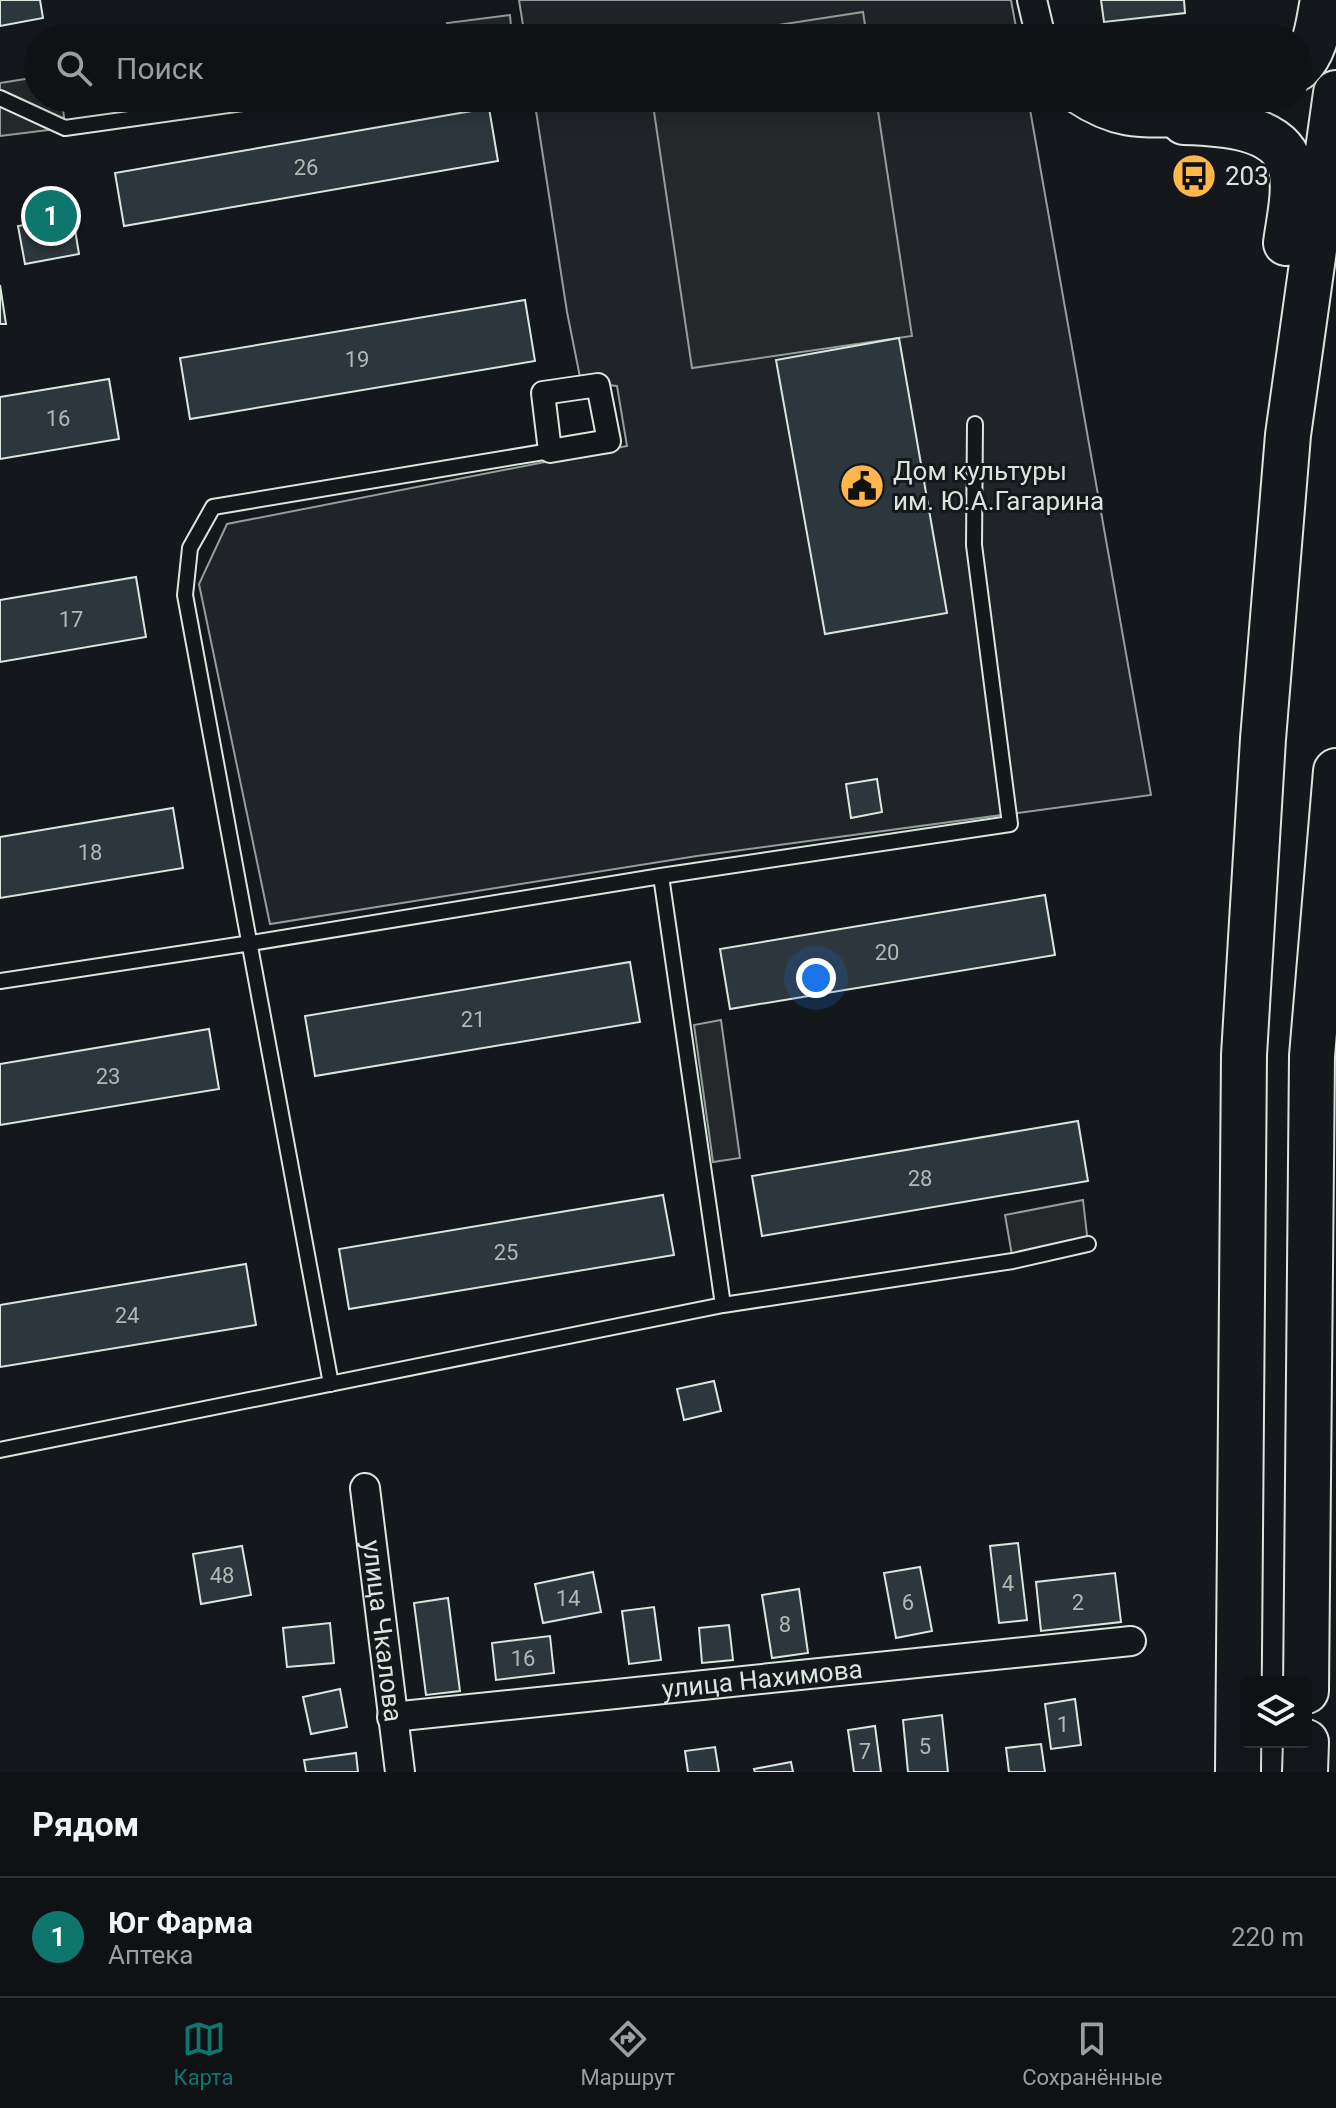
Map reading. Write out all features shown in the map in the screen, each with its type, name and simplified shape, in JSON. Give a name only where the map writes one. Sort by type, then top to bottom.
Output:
[{"type":"highway","points":[[1312,48],[1323,0]]},
{"type":"highway","points":[[1238,1772],[1244,1055],[1263,739],[1288,435],[1336,93]]},
{"type":"highway","points":[[1184,122],[1214,112]]},
{"type":"highway","points":[[1184,122],[1226,123],[1260,133],[1285,152],[1291,167],[1293,189],[1275,333],[1275,377],[1288,435]]},
{"type":"highway","points":[[1306,1676],[1312,1056],[1336,771]]},
{"type":"highway","points":[[1244,1055],[1253,1108],[1265,1123],[1288,1123],[1299,1115],[1312,1056]]},
{"type":"highway","points":[[1305,1772],[1306,1748]]},
{"type":"street","points":[[1032,0],[1038,24]]},
{"type":"street","points":[[1097,112],[1140,124],[1184,122]]},
{"type":"street","name":"улица Чкалова","points":[[365,1488],[400,1772]]},
{"type":"street","name":"улица Нахимова","points":[[392,1717],[1131,1641]]},
{"type":"lane","points":[[0,98],[24,109]]},
{"type":"lane","points":[[30,112],[65,128],[179,112]]},
{"type":"lane","points":[[0,981],[1010,824],[974,545],[975,424]]},
{"type":"lane","points":[[331,1384],[185,595],[190,548],[213,507],[550,451]]},
{"type":"lane","points":[[661,876],[723,1305]]},
{"type":"lane","points":[[0,1450],[723,1305],[1013,1261],[1088,1244]]},
{"type":"shaded area","points":[[519,0],[1011,0],[1015,24],[523,24]]},
{"type":"shaded area","points":[[863,12],[865,24],[785,24]]},
{"type":"shaded area","points":[[510,15],[511,24],[447,24]]},
{"type":"shaded area","points":[[24,79],[24,112],[63,112],[65,128],[0,136],[0,83]]},
{"type":"shaded area","points":[[536,112],[1030,112],[1151,795],[697,856],[270,924],[199,584],[227,524],[627,446],[617,386],[581,382]]},
{"type":"shaded area","points":[[654,112],[878,112],[912,336],[692,368]]},
{"type":"shaded area","points":[[721,1020],[740,1158],[713,1162],[694,1025]]},
{"type":"shaded area","points":[[1083,1200],[1088,1244],[1013,1261],[1005,1215]]},
{"type":"building","points":[[0,0],[40,0],[43,18],[0,26]]},
{"type":"building","points":[[1101,0],[1184,0],[1185,13],[1104,22]]},
{"type":"building","points":[[466,112],[490,112],[498,161],[124,226],[115,173]]},
{"type":"building","points":[[73,217],[79,254],[25,264],[18,226]]},
{"type":"building","points":[[0,285],[6,324],[0,324]]},
{"type":"building","points":[[525,300],[535,361],[190,419],[180,358]]},
{"type":"building","name":"Дом культуры им. Ю.А.Гагарина","points":[[899,338],[947,613],[825,634],[776,360]]},
{"type":"building","points":[[109,379],[119,439],[0,459],[0,397]]},
{"type":"building","points":[[136,577],[146,637],[0,662],[0,600]]},
{"type":"building","points":[[877,779],[882,812],[851,818],[846,784]]},
{"type":"building","points":[[173,808],[183,868],[0,898],[0,837]]},
{"type":"building","points":[[1045,895],[1055,955],[730,1009],[720,949]]},
{"type":"building","points":[[630,962],[640,1022],[315,1076],[305,1016]]},
{"type":"building","points":[[209,1029],[219,1089],[0,1125],[0,1064]]},
{"type":"building","points":[[1078,1121],[1088,1181],[762,1236],[752,1176]]},
{"type":"building","points":[[663,1195],[674,1255],[349,1309],[339,1249]]},
{"type":"building","points":[[246,1264],[256,1325],[0,1367],[0,1305]]},
{"type":"building","points":[[714,1381],[721,1411],[684,1420],[677,1389]]},
{"type":"building","points":[[1018,1543],[1027,1620],[999,1623],[990,1546]]},
{"type":"building","points":[[242,1546],[251,1595],[201,1604],[193,1554]]},
{"type":"building","points":[[920,1567],[932,1631],[896,1638],[884,1573]]},
{"type":"building","points":[[593,1572],[601,1612],[543,1623],[535,1584]]},
{"type":"building","points":[[1115,1573],[1121,1622],[1041,1631],[1036,1582]]},
{"type":"building","points":[[799,1589],[808,1653],[772,1658],[762,1595]]},
{"type":"building","points":[[448,1598],[460,1691],[426,1695],[414,1603]]},
{"type":"building","points":[[654,1607],[661,1660],[629,1664],[622,1611]]},
{"type":"building","points":[[330,1623],[334,1663],[287,1667],[283,1628]]},
{"type":"building","points":[[729,1625],[733,1660],[702,1663],[699,1628]]},
{"type":"building","points":[[550,1636],[554,1673],[496,1680],[492,1643]]},
{"type":"building","points":[[340,1689],[347,1727],[311,1734],[303,1697]]},
{"type":"building","points":[[1075,1699],[1081,1745],[1051,1749],[1045,1704]]},
{"type":"building","points":[[942,1715],[948,1772],[908,1772],[903,1720]]},
{"type":"building","points":[[875,1726],[881,1772],[854,1772],[848,1730]]},
{"type":"building","points":[[1041,1744],[1045,1772],[1009,1772],[1006,1748]]},
{"type":"building","points":[[715,1747],[719,1772],[688,1772],[685,1751]]},
{"type":"building","points":[[356,1753],[358,1772],[306,1772],[304,1760]]},
{"type":"building","points":[[791,1762],[793,1772],[755,1772],[754,1769]]},
{"type":"place","name":"203","points":[[1194,176]]},
{"type":"place","name":"Юг Фарма","points":[[51,216]]},
{"type":"place","name":"Дом культуры им. Ю.А.Гагарина","points":[[862,486]]}]
